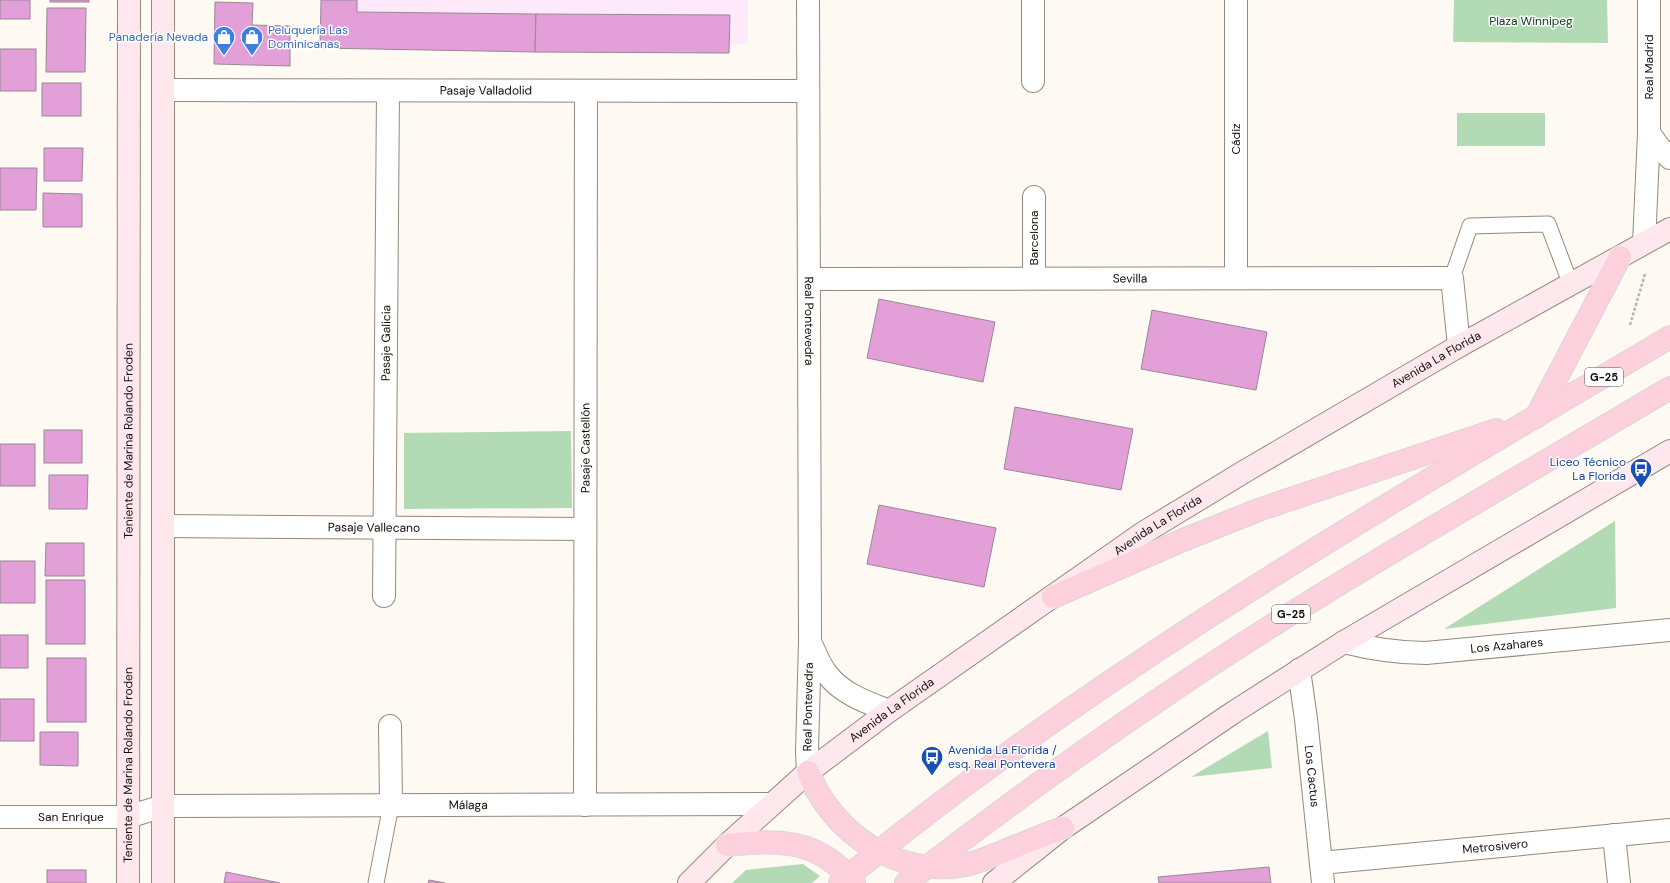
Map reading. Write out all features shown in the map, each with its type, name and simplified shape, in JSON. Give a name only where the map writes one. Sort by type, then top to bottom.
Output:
[{"type":"main road","points":[[1053,597],[1183,540],[1260,509],[1537,416],[1620,257]]},
{"type":"main road","name":"G-25","points":[[848,881],[879,852],[959,789],[1035,733],[1123,672],[1232,601],[1537,416],[1670,338]]},
{"type":"main road","name":"G-25","points":[[906,883],[1082,752],[1190,679],[1299,609],[1670,388]]},
{"type":"main road","points":[[808,772],[822,799],[845,828],[879,852],[906,862],[928,866],[955,866],[977,862],[1063,828]]},
{"type":"main road","points":[[727,845],[767,842],[797,845],[826,857],[839,866],[848,881]]},
{"type":"street","name":"Teniente de Marina Rolando Froden","points":[[128,883],[130,0]]},
{"type":"street","points":[[163,0],[163,883]]},
{"type":"street","name":"Real Pontevedra","points":[[808,0],[810,641],[807,752],[808,772]]},
{"type":"street","points":[[1033,0],[1033,81]]},
{"type":"street","name":"Cádiz","points":[[1236,0],[1236,278]]},
{"type":"street","name":"Real Madrid","points":[[1644,243],[1649,133],[1649,0]]},
{"type":"street","name":"Pasaje Valladolid","points":[[163,90],[808,91]]},
{"type":"street","name":"Pasaje Galicia","points":[[384,596],[388,91]]},
{"type":"street","name":"Pasaje Castellón","points":[[585,805],[586,91]]},
{"type":"street","points":[[1649,133],[1659,147],[1670,158]]},
{"type":"street","name":"Barcelona","points":[[1034,197],[1034,278]]},
{"type":"street","name":"Avenida La Florida","points":[[689,883],[727,845],[808,772],[888,711],[1143,533],[1459,346],[1670,229]]},
{"type":"street","points":[[1452,278],[1459,346]]},
{"type":"street","name":"Sevilla","points":[[808,279],[1452,278]]},
{"type":"street","points":[[994,883],[1063,828],[1234,712],[1299,670],[1344,642],[1670,451]]},
{"type":"street","name":"Pasaje Vallecano","points":[[163,526],[585,529]]},
{"type":"street","name":"Los Azahares","points":[[1344,642],[1373,650],[1403,653],[1426,653],[1670,630]]},
{"type":"street","name":"Real Pontevedra","points":[[810,641],[826,674],[839,686],[853,695],[888,711]]},
{"type":"street","name":"Los Cactus","points":[[1299,670],[1306,719],[1322,873]]},
{"type":"street","points":[[390,726],[390,805]]},
{"type":"street","name":"Málaga","points":[[164,806],[772,804]]},
{"type":"street","name":"San Enrique","points":[[0,817],[128,817],[164,806]]},
{"type":"street","name":"Metrosivero","points":[[1322,873],[1614,835],[1670,830]]},
{"type":"street","points":[[1614,835],[1619,883]]},
{"type":"lane","points":[[1452,278],[1470,226],[1548,224],[1571,285]]},
{"type":"lane","points":[[376,883],[390,805]]},
{"type":"shaded area","points":[[321,0],[748,0],[748,44],[320,48]]},
{"type":"green space","name":"Plaza Winnipeg","points":[[1454,0],[1607,0],[1608,43],[1453,42]]},
{"type":"green space","points":[[1457,113],[1545,113],[1545,146],[1457,146]]},
{"type":"green space","points":[[571,431],[572,508],[404,509],[404,433]]},
{"type":"green space","points":[[1615,521],[1616,608],[1444,629]]},
{"type":"green space","points":[[1268,731],[1272,768],[1191,777]]},
{"type":"green space","points":[[803,864],[820,876],[812,883],[732,883],[746,870]]},
{"type":"building","points":[[0,0],[30,0],[30,19],[0,19]]},
{"type":"building","points":[[50,0],[89,0],[89,2],[50,2]]},
{"type":"building","points":[[321,0],[357,0],[357,12],[536,14],[535,52],[320,48]]},
{"type":"building","points":[[215,2],[253,3],[252,25],[290,26],[290,66],[214,64]]},
{"type":"building","points":[[47,8],[86,8],[85,72],[46,72]]},
{"type":"building","points":[[536,14],[730,15],[729,53],[535,52]]},
{"type":"building","points":[[0,49],[36,49],[36,91],[0,91]]},
{"type":"building","points":[[42,83],[81,83],[81,116],[42,116]]},
{"type":"building","points":[[44,148],[83,148],[82,181],[44,181]]},
{"type":"building","points":[[0,168],[37,168],[36,210],[0,210]]},
{"type":"building","points":[[43,193],[82,194],[82,227],[43,227]]},
{"type":"building","points":[[879,299],[995,322],[983,382],[867,358]]},
{"type":"building","points":[[1152,310],[1267,332],[1256,390],[1141,369]]},
{"type":"building","points":[[1015,407],[1133,429],[1121,490],[1004,469]]},
{"type":"building","points":[[44,430],[82,430],[82,463],[44,463]]},
{"type":"building","points":[[0,444],[35,444],[35,486],[0,486]]},
{"type":"building","points":[[49,475],[88,475],[87,509],[49,509]]},
{"type":"building","points":[[879,505],[996,528],[984,587],[867,564]]},
{"type":"building","points":[[46,543],[84,543],[84,576],[45,576]]},
{"type":"building","points":[[0,561],[35,561],[35,603],[0,603]]},
{"type":"building","points":[[46,580],[85,580],[85,644],[46,644]]},
{"type":"building","points":[[0,635],[28,635],[28,668],[0,668]]},
{"type":"building","points":[[47,658],[86,658],[86,722],[47,722]]},
{"type":"building","points":[[0,699],[34,699],[34,741],[0,741]]},
{"type":"building","points":[[40,732],[78,732],[78,766],[40,765]]},
{"type":"building","points":[[1269,867],[1271,883],[1159,883],[1158,877]]},
{"type":"building","points":[[47,870],[86,870],[86,883],[47,883]]},
{"type":"building","points":[[226,872],[280,883],[224,883]]},
{"type":"building","points":[[429,880],[445,883],[428,883]]},
{"type":"place","name":"Panadería Nevada","points":[[224,56]]},
{"type":"place","name":"Peluquería Las Dominicanas","points":[[252,56]]},
{"type":"place","name":"Liceo Técnico La Florida","points":[[1641,488]]},
{"type":"place","name":"Avenida La Florida / esq. Real Pontevera","points":[[932,776]]}]
